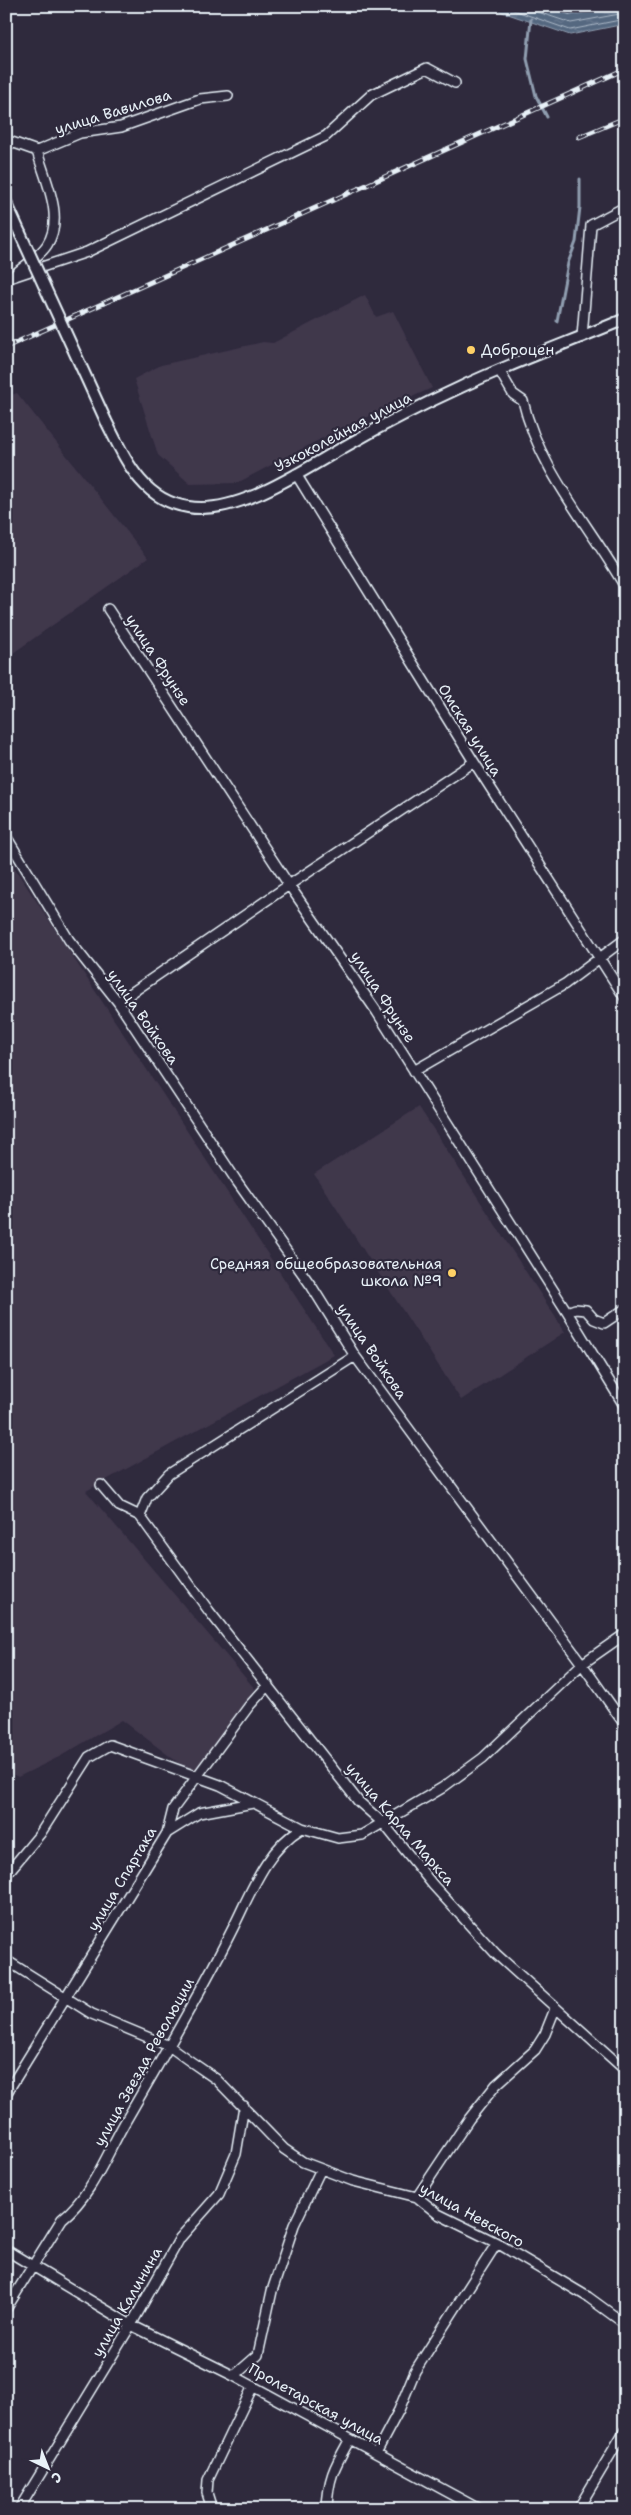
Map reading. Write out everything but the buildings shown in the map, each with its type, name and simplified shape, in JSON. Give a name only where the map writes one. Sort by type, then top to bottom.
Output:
[{"type":"street","points":[[9,279],[86,252],[326,136],[372,96],[427,68],[454,83]]},
{"type":"street","name":"улица Вавилова","points":[[37,151],[80,133],[121,127],[200,99],[228,96]]},
{"type":"street","points":[[6,140],[37,151],[56,215],[55,231],[46,247],[9,279]]},
{"type":"street","name":"Узкоколейная улица","points":[[6,202],[106,421],[139,481],[161,499],[187,508],[220,508],[252,497],[354,441],[499,370],[625,320]]},
{"type":"street","points":[[582,337],[591,225],[625,206]]},
{"type":"street","points":[[499,370],[513,394],[523,401],[528,424],[557,479],[625,587]]},
{"type":"street","name":"Омская улица","points":[[296,474],[474,762],[625,998]]},
{"type":"street","name":"улица Фрунзе","points":[[108,609],[289,885],[378,1012],[625,1407]]},
{"type":"street","points":[[118,1002],[474,762]]},
{"type":"street","name":"улица Войкова","points":[[6,836],[70,940],[118,1002],[236,1180],[312,1287],[356,1356],[625,1725]]},
{"type":"street","points":[[414,1071],[565,984],[625,939]]},
{"type":"street","points":[[567,1312],[575,1309],[586,1310],[594,1319],[604,1323],[625,1309]]},
{"type":"street","points":[[140,1516],[147,1498],[169,1474],[356,1356]]},
{"type":"street","name":"улица Карла Маркса","points":[[101,1485],[119,1506],[140,1516],[209,1611],[358,1801],[384,1824],[457,1912],[496,1954],[532,1984],[555,2009],[625,2070]]},
{"type":"street","points":[[6,1875],[40,1834],[89,1757],[110,1745],[220,1785],[302,1828],[338,1838],[362,1836],[442,1788],[483,1758],[582,1664],[625,1634]]},
{"type":"street","name":"улица Спартака","points":[[6,2094],[66,1999],[138,1877],[167,1833],[173,1809],[198,1778],[232,1729],[268,1685]]},
{"type":"street","points":[[167,1833],[199,1813],[253,1802]]},
{"type":"street","name":"улица Звезда Революции","points":[[6,2309],[62,2218],[74,2210],[97,2174],[219,1956],[271,1854],[289,1835],[302,1828]]},
{"type":"street","name":"улица Невского","points":[[6,1960],[92,2014],[168,2046],[216,2079],[284,2149],[320,2170],[353,2181],[417,2197],[438,2214],[497,2243],[588,2297],[625,2324]]},
{"type":"street","points":[[417,2197],[469,2119],[496,2085],[534,2050],[545,2034],[555,2009]]},
{"type":"street","name":"улица Калинина","points":[[19,2509],[131,2326],[180,2238],[219,2194],[236,2154],[244,2106]]},
{"type":"street","name":"Пролетарская улица","points":[[320,2170],[294,2225],[272,2291],[258,2355],[234,2376],[479,2509]]},
{"type":"street","points":[[376,2453],[399,2410],[416,2371],[497,2243]]},
{"type":"street","points":[[6,2250],[131,2326],[234,2376]]},
{"type":"street","points":[[212,2509],[207,2494],[208,2480],[253,2386]]},
{"type":"street","points":[[578,2509],[625,2430]]},
{"type":"street","points":[[327,2509],[328,2484],[335,2464],[350,2439]]},
{"type":"shaded area","points":[[365,295],[376,317],[393,311],[432,388],[338,430],[237,483],[190,484],[158,455],[134,379],[161,365],[263,342],[273,343]]},
{"type":"shaded area","points":[[17,393],[148,558],[6,658],[6,397]]},
{"type":"shaded area","points":[[6,855],[334,1355],[86,1491],[255,1689],[193,1774],[122,1720],[61,1756],[18,1777],[6,1771]]},
{"type":"shaded area","name":"Средняя общеобразовательная школа №9","points":[[419,1107],[565,1332],[461,1400],[314,1174]]},
{"type":"water","points":[[492,6],[625,6],[625,24],[570,35],[502,12]]},
{"type":"waterway","points":[[531,19],[527,59],[536,96],[547,117]]},
{"type":"waterway","points":[[557,321],[568,263],[576,242],[580,207],[580,179]]},
{"type":"railway","points":[[6,347],[625,69]]},
{"type":"railway","points":[[579,137],[625,118]]},
{"type":"place","name":"Доброцен","points":[[471,350]]},
{"type":"place","name":"Средняя общеобразовательная школа №9","points":[[452,1273]]}]
